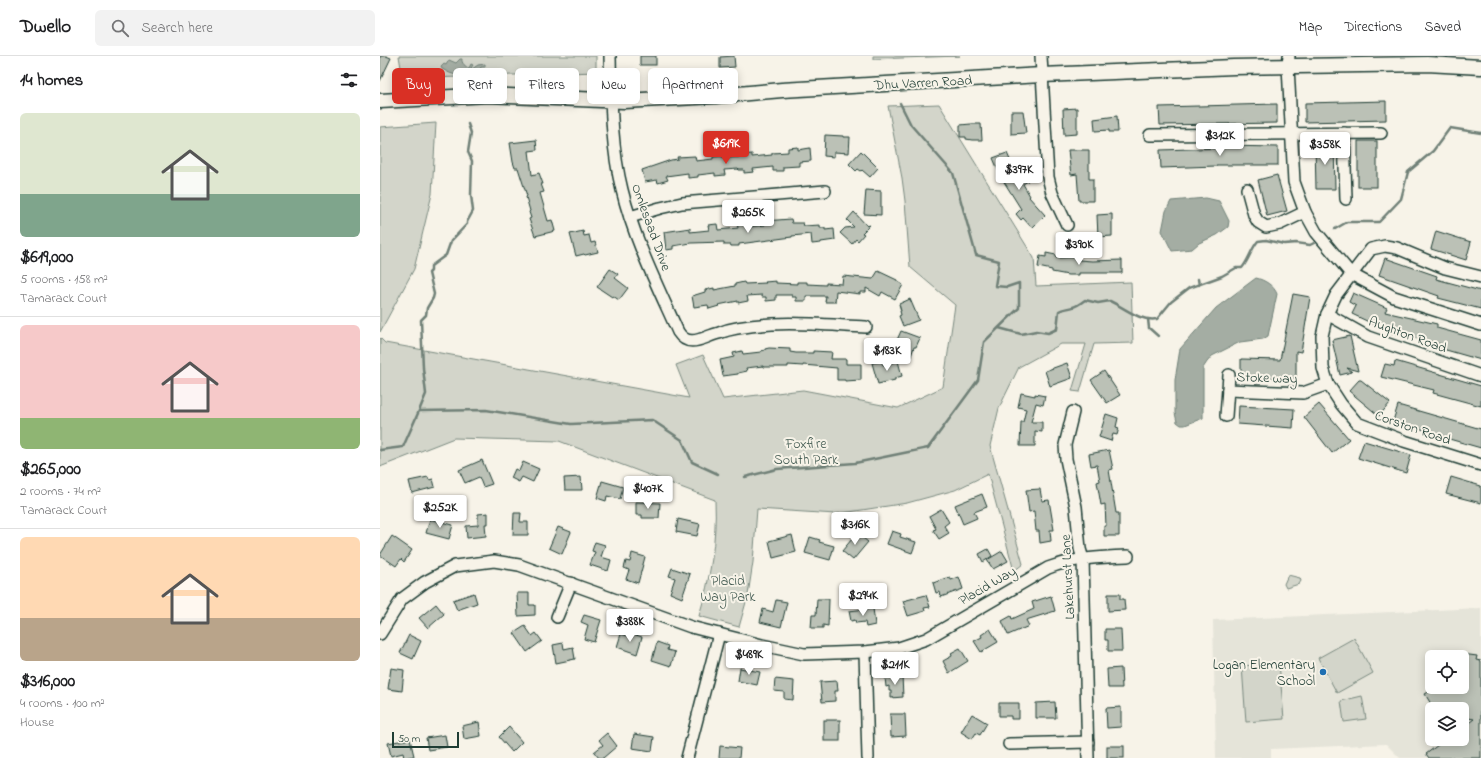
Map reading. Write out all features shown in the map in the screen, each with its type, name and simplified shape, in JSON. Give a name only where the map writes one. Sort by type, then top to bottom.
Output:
[{"type":"main road","name":"Dhu Varren Road","points":[[640,100],[782,90],[1288,61],[1427,64],[1481,68]]},
{"type":"main road","name":"Dhu Varren Road","points":[[380,102],[488,95],[587,99]]},
{"type":"street","name":"Omlesaad Drive","points":[[610,56],[610,68]]},
{"type":"street","points":[[1041,56],[1048,177],[1052,193],[1067,225]]},
{"type":"street","points":[[1288,61],[1294,182],[1305,212],[1316,232],[1351,274],[1394,297],[1481,325]]},
{"type":"street","name":"Omlesaad Drive","points":[[610,104],[619,176],[630,217],[678,332],[683,338],[692,341],[737,328],[770,324],[866,327]]},
{"type":"street","points":[[1344,133],[1346,199]]},
{"type":"street","points":[[1150,135],[1381,133]]},
{"type":"street","points":[[1247,189],[1254,215],[1258,222],[1266,227],[1280,224],[1305,212]]},
{"type":"street","points":[[630,217],[682,203],[825,191]]},
{"type":"street","name":"Corston Road","points":[[1481,278],[1445,268],[1397,248],[1385,246],[1371,249],[1336,295],[1327,314],[1322,336],[1323,368],[1328,384],[1341,404],[1357,423],[1404,441],[1481,465]]},
{"type":"street","name":"Aughton Road","points":[[1327,314],[1368,337],[1481,376]]},
{"type":"street","name":"Stoke way","points":[[1226,416],[1229,375]]},
{"type":"street","name":"Stoke way","points":[[1228,390],[1287,394],[1303,393],[1328,384]]},
{"type":"street","name":"Lakehurst Lane","points":[[1073,412],[1065,445],[1066,459],[1076,507],[1080,549],[1083,559],[1088,758]]},
{"type":"street","name":"Placid Way","points":[[380,634],[402,599],[425,582],[455,566],[494,561],[519,565],[691,627],[762,645],[804,654],[865,652],[899,648],[926,638],[1048,568],[1064,562],[1083,559],[1128,556]]},
{"type":"street","points":[[557,617],[571,583]]},
{"type":"street","points":[[687,758],[719,634]]},
{"type":"street","points":[[865,652],[868,758]]},
{"type":"street","points":[[1009,744],[1088,742]]},
{"type":"shaded area","points":[[462,59],[465,66],[469,68],[453,68],[453,74],[441,67],[444,64],[446,65],[449,60],[456,63]]},
{"type":"shaded area","points":[[485,64],[485,67],[474,68],[478,65]]},
{"type":"shaded area","points":[[1206,198],[1219,201],[1229,221],[1228,227],[1217,235],[1199,243],[1192,249],[1172,251],[1162,231],[1166,211],[1171,201]]},
{"type":"shaded area","points":[[1256,278],[1269,284],[1274,288],[1277,294],[1268,336],[1263,339],[1240,342],[1212,356],[1203,368],[1203,418],[1185,425],[1181,425],[1177,422],[1175,413],[1175,380],[1180,349],[1216,308]]},
{"type":"shaded area","name":"Logan Elementary School","points":[[1481,608],[1481,758],[1400,758],[1386,744],[1271,749],[1271,758],[1216,758],[1213,620]]},
{"type":"green space","points":[[399,56],[596,56],[596,68],[587,68],[587,72],[579,73],[579,68],[515,68],[515,75],[507,75],[507,68],[453,68],[453,77],[445,77],[445,68],[401,68]]},
{"type":"green space","points":[[873,56],[960,56],[873,59]]},
{"type":"green space","name":"Foxfire South Park","points":[[939,104],[1034,258],[1036,286],[1131,282],[1133,343],[1094,344],[1080,392],[1072,391],[1086,344],[1061,344],[1019,367],[999,408],[990,446],[1023,564],[1014,571],[988,474],[955,490],[907,503],[836,514],[757,509],[753,562],[748,595],[739,627],[699,616],[714,545],[715,500],[559,441],[454,438],[380,467],[380,338],[385,343],[689,398],[676,365],[703,355],[723,399],[803,390],[898,408],[943,387],[955,305],[910,267],[902,178],[888,106]]},
{"type":"green space","points":[[436,123],[432,194],[414,269],[380,332],[380,127]]},
{"type":"green space","points":[[1288,575],[1300,578],[1301,581],[1299,584],[1286,588],[1284,584]]},
{"type":"green space","points":[[1354,638],[1373,673],[1337,693],[1318,658]]},
{"type":"green space","points":[[1279,663],[1284,719],[1246,722],[1242,666]]},
{"type":"green space","points":[[1362,696],[1366,719],[1344,722],[1341,701]]},
{"type":"building","points":[[380,56],[391,58],[380,81]]},
{"type":"building","points":[[640,56],[656,56],[656,65],[640,65]]},
{"type":"building","points":[[734,56],[735,67],[720,68],[720,57]]},
{"type":"building","points":[[1386,101],[1386,120],[1305,122],[1305,103]]},
{"type":"building","points":[[1277,104],[1277,123],[1160,125],[1159,107]]},
{"type":"building","points":[[1077,108],[1077,134],[1064,135],[1063,109]]},
{"type":"building","points":[[1011,111],[1023,111],[1026,133],[1011,134]]},
{"type":"building","points":[[1117,116],[1118,132],[1109,132],[1109,130],[1095,131],[1094,119]]},
{"type":"building","points":[[981,124],[982,140],[972,140],[966,139],[966,137],[960,137],[960,125]]},
{"type":"building","points":[[825,135],[850,137],[849,153],[834,152],[834,157],[824,156]]},
{"type":"building","points":[[536,140],[537,150],[529,151],[532,175],[539,173],[544,192],[540,193],[548,221],[552,220],[555,231],[535,236],[529,219],[531,218],[527,196],[518,168],[515,168],[513,162],[510,143]]},
{"type":"building","points":[[1358,141],[1377,141],[1377,187],[1358,187]]},
{"type":"building","points":[[1334,142],[1335,189],[1316,189],[1315,143]]},
{"type":"building","points":[[1223,146],[1278,147],[1278,165],[1216,165],[1161,168],[1160,150],[1223,148]]},
{"type":"building","points":[[798,147],[798,150],[810,148],[811,161],[799,162],[799,166],[783,167],[783,171],[773,171],[773,167],[753,169],[754,172],[744,173],[744,170],[738,169],[724,170],[725,175],[715,176],[715,173],[688,178],[688,173],[666,176],[668,180],[658,183],[657,180],[645,182],[642,170],[678,159],[677,157],[695,156],[696,161],[723,156],[723,158],[742,157],[742,155],[752,154],[752,157],[772,155],[772,153],[788,152],[788,148]]},
{"type":"building","points":[[1068,150],[1089,150],[1089,179],[1093,179],[1093,201],[1079,201],[1077,174],[1071,175]]},
{"type":"building","points":[[861,151],[878,168],[870,177],[862,170],[861,171],[858,169],[856,171],[849,164]]},
{"type":"building","points":[[1007,153],[1017,176],[1022,173],[1028,181],[1023,184],[1030,196],[1029,197],[1045,215],[1032,228],[1023,218],[1021,220],[1016,214],[1021,209],[1001,177],[993,158]]},
{"type":"building","points":[[1277,175],[1287,211],[1267,216],[1258,180]]},
{"type":"building","points":[[866,190],[881,191],[881,215],[864,214]]},
{"type":"building","points":[[854,212],[867,226],[870,225],[862,233],[864,234],[858,241],[856,239],[852,244],[840,233],[845,228],[854,227],[847,220]]},
{"type":"building","points":[[1112,214],[1112,236],[1098,237],[1097,215]]},
{"type":"building","points":[[791,219],[792,223],[803,223],[804,226],[820,225],[820,228],[825,228],[825,230],[834,229],[835,240],[812,244],[811,234],[739,244],[739,246],[724,245],[724,242],[691,243],[673,246],[673,249],[666,250],[664,232],[690,228],[690,232],[709,230],[708,225],[717,224],[718,230],[738,228],[737,223],[746,222],[747,227],[765,225],[764,221]]},
{"type":"building","points":[[583,231],[584,236],[589,235],[591,243],[595,242],[598,252],[576,256],[570,234]]},
{"type":"building","points":[[1436,231],[1471,242],[1466,260],[1431,249]]},
{"type":"building","points":[[1046,253],[1056,255],[1056,258],[1079,257],[1079,260],[1092,261],[1122,260],[1122,273],[1079,273],[1079,275],[1068,275],[1052,272],[1052,270],[1038,267],[1040,256],[1046,257]]},
{"type":"building","points":[[1385,258],[1437,276],[1436,279],[1481,291],[1481,309],[1438,298],[1439,296],[1379,275]]},
{"type":"building","points":[[610,269],[618,274],[615,278],[628,288],[619,300],[597,287]]},
{"type":"building","points":[[878,271],[897,280],[903,285],[895,299],[882,292],[880,296],[866,288],[866,292],[860,292],[860,294],[836,291],[835,302],[825,302],[826,296],[806,296],[806,301],[796,301],[796,297],[792,297],[792,295],[776,295],[776,300],[766,301],[766,297],[762,297],[762,295],[747,296],[748,301],[738,303],[738,301],[718,305],[719,306],[709,309],[708,305],[694,307],[692,296],[705,292],[705,290],[735,286],[735,284],[744,282],[745,284],[776,281],[776,283],[797,284],[797,282],[807,282],[807,284],[842,284],[843,276],[873,279]]},
{"type":"building","points":[[1353,293],[1387,308],[1385,312],[1437,324],[1437,328],[1481,340],[1481,360],[1439,348],[1440,344],[1388,332],[1352,314],[1356,306],[1349,302]]},
{"type":"building","points":[[1293,294],[1310,297],[1301,352],[1296,351],[1296,378],[1241,377],[1241,359],[1280,360]]},
{"type":"building","points":[[910,299],[919,320],[903,326],[899,316],[901,315],[901,311],[899,304]]},
{"type":"building","points":[[901,331],[920,338],[916,347],[914,347],[910,359],[897,355],[902,342],[897,340]]},
{"type":"building","points":[[1350,336],[1358,371],[1347,368],[1352,372],[1340,375],[1332,340]]},
{"type":"building","points":[[769,348],[790,349],[790,352],[796,353],[813,353],[813,351],[832,352],[831,359],[846,359],[846,364],[861,364],[861,380],[837,380],[837,368],[803,365],[788,365],[788,367],[763,366],[746,368],[747,371],[723,376],[720,360],[734,357],[733,353],[742,351],[743,354],[761,352]]},
{"type":"building","points":[[882,361],[883,365],[898,361],[902,376],[895,378],[895,380],[878,384],[872,363]]},
{"type":"building","points":[[1395,361],[1481,386],[1481,406],[1433,393],[1434,390],[1381,377],[1385,364],[1394,366]]},
{"type":"building","points":[[1067,363],[1072,378],[1050,386],[1045,371]]},
{"type":"building","points":[[1104,371],[1120,395],[1107,403],[1091,380]]},
{"type":"building","points":[[1359,380],[1390,403],[1379,416],[1349,391]]},
{"type":"building","points":[[1021,393],[1035,396],[1035,394],[1045,396],[1043,405],[1036,403],[1031,422],[1042,422],[1042,432],[1035,431],[1035,446],[1020,446],[1021,422],[1023,422],[1026,409],[1018,407]]},
{"type":"building","points":[[1319,404],[1349,439],[1332,453],[1304,417]]},
{"type":"building","points":[[1398,405],[1481,429],[1481,448],[1393,421]]},
{"type":"building","points":[[1239,406],[1294,409],[1293,428],[1238,424]]},
{"type":"building","points":[[1106,414],[1118,418],[1116,427],[1119,428],[1117,435],[1113,434],[1111,441],[1099,437]]},
{"type":"building","points":[[1364,441],[1411,455],[1406,473],[1358,458]]},
{"type":"building","points":[[1109,450],[1113,469],[1109,470],[1116,513],[1119,513],[1119,536],[1104,536],[1104,526],[1106,526],[1105,504],[1101,505],[1097,482],[1100,481],[1097,465],[1091,466],[1089,454]]},
{"type":"building","points":[[482,460],[492,484],[483,487],[479,477],[465,483],[459,470]]},
{"type":"building","points":[[523,462],[539,469],[533,482],[522,477],[519,482],[511,478],[515,469],[519,471]]},
{"type":"building","points":[[428,477],[429,480],[433,479],[435,487],[412,493],[409,481]]},
{"type":"building","points":[[581,477],[582,490],[565,490],[564,478]]},
{"type":"building","points":[[1451,477],[1481,486],[1481,503],[1446,494]]},
{"type":"building","points":[[602,481],[623,487],[620,499],[607,496],[606,501],[597,498]]},
{"type":"building","points":[[1040,489],[1042,501],[1049,500],[1054,530],[1050,530],[1051,541],[1040,543],[1039,531],[1036,531],[1034,511],[1029,512],[1026,490]]},
{"type":"building","points":[[982,494],[987,507],[974,512],[977,518],[963,524],[955,505]]},
{"type":"building","points":[[636,502],[660,503],[659,518],[642,518],[642,515],[636,515]]},
{"type":"building","points":[[941,509],[949,522],[944,526],[949,533],[939,539],[933,530],[936,529],[929,516]]},
{"type":"building","points":[[488,513],[488,524],[485,524],[486,536],[467,538],[466,526],[478,525],[478,514]]},
{"type":"building","points":[[514,513],[521,513],[520,522],[528,522],[528,535],[513,535]]},
{"type":"building","points":[[430,519],[453,525],[449,539],[426,533]]},
{"type":"building","points":[[678,519],[700,524],[697,536],[676,532]]},
{"type":"building","points":[[558,527],[571,532],[562,554],[549,548]]},
{"type":"building","points":[[892,531],[901,534],[900,537],[916,542],[912,553],[887,544]]},
{"type":"building","points":[[857,533],[868,542],[853,560],[842,551]]},
{"type":"building","points":[[792,535],[796,552],[773,558],[769,541]]},
{"type":"building","points":[[392,536],[412,550],[404,562],[401,559],[396,566],[380,555]]},
{"type":"building","points":[[810,537],[820,540],[819,542],[834,546],[830,560],[805,553]]},
{"type":"building","points":[[595,542],[605,545],[601,557],[611,560],[608,571],[590,565],[595,552],[592,551]]},
{"type":"building","points":[[988,549],[992,556],[983,562],[979,554]]},
{"type":"building","points":[[1002,551],[1008,561],[993,569],[987,560]]},
{"type":"building","points":[[632,553],[645,557],[638,583],[626,579],[629,570],[624,568],[626,561],[630,562]]},
{"type":"building","points":[[672,568],[690,574],[682,598],[670,593],[675,578],[669,576]]},
{"type":"building","points":[[950,577],[951,580],[959,577],[963,589],[941,597],[940,592],[936,593],[933,583]]},
{"type":"building","points":[[474,593],[477,603],[457,610],[453,600]]},
{"type":"building","points":[[517,593],[529,593],[529,605],[535,605],[535,615],[518,616]]},
{"type":"building","points":[[1108,594],[1120,594],[1120,599],[1124,599],[1125,610],[1108,611]]},
{"type":"building","points":[[926,595],[930,607],[924,608],[925,611],[908,616],[903,601]]},
{"type":"building","points":[[1051,596],[1055,611],[1026,620],[1029,626],[1008,635],[1002,621],[1011,616],[1012,619],[1034,609],[1032,602]]},
{"type":"building","points":[[817,599],[829,599],[828,626],[823,625],[823,628],[811,628],[812,615],[816,615]]},
{"type":"building","points":[[776,600],[787,602],[781,627],[760,622],[763,609],[773,612]]},
{"type":"building","points":[[436,604],[444,614],[428,628],[419,618]]},
{"type":"building","points":[[873,608],[875,625],[866,627],[865,622],[856,623],[855,620],[851,621],[849,611]]},
{"type":"building","points":[[584,615],[601,620],[594,642],[584,639],[588,625],[581,622]]},
{"type":"building","points":[[525,626],[532,636],[536,633],[542,641],[527,652],[514,633]]},
{"type":"building","points":[[990,629],[998,642],[981,652],[974,641],[982,637],[981,635]]},
{"type":"building","points":[[1105,629],[1121,629],[1122,651],[1108,651],[1108,640],[1105,640]]},
{"type":"building","points":[[621,634],[632,637],[633,634],[642,637],[637,654],[617,647]]},
{"type":"building","points":[[409,635],[421,641],[413,659],[400,653]]},
{"type":"building","points":[[657,642],[668,646],[667,650],[675,652],[671,666],[652,660]]},
{"type":"building","points":[[563,643],[564,649],[573,647],[575,659],[556,663],[553,645]]},
{"type":"building","points":[[960,648],[968,661],[949,673],[943,661],[952,656],[951,653]]},
{"type":"building","points":[[1469,655],[1477,656],[1476,660],[1481,661],[1481,758],[1429,758],[1426,754],[1437,746],[1469,746],[1469,723],[1474,719],[1469,718],[1469,702],[1430,702],[1425,694],[1469,694]]},
{"type":"building","points":[[391,668],[404,670],[402,691],[388,689]]},
{"type":"building","points":[[740,668],[760,672],[757,685],[738,681]]},
{"type":"building","points":[[1121,668],[1122,688],[1108,688],[1107,669]]},
{"type":"building","points":[[902,676],[903,697],[891,698],[891,691],[889,691],[889,686],[886,687],[885,677]]},
{"type":"building","points":[[775,679],[794,681],[793,700],[784,699],[784,692],[774,691]]},
{"type":"building","points":[[837,681],[838,691],[835,691],[835,701],[822,702],[820,682]]},
{"type":"building","points":[[1055,702],[1056,718],[1036,718],[1036,703]]},
{"type":"building","points":[[999,703],[1019,703],[1019,719],[1011,719],[1011,716],[999,716]]},
{"type":"building","points":[[1121,707],[1121,727],[1107,728],[1106,708]]},
{"type":"building","points":[[890,714],[905,714],[906,736],[891,737]]},
{"type":"building","points":[[972,714],[987,723],[980,735],[976,733],[972,739],[961,732]]},
{"type":"building","points":[[824,720],[840,720],[840,741],[824,741]]},
{"type":"building","points":[[479,722],[481,736],[464,739],[462,726]]},
{"type":"building","points":[[509,727],[522,742],[512,752],[499,737]]},
{"type":"building","points":[[607,733],[617,746],[603,758],[599,758],[594,752],[603,745],[599,740]]},
{"type":"building","points":[[634,734],[654,737],[652,751],[632,748]]},
{"type":"building","points":[[445,735],[447,747],[428,750],[426,738]]},
{"type":"building","points":[[410,739],[414,756],[404,758],[403,753],[391,756],[388,743]]},
{"type":"building","points":[[720,746],[740,748],[739,758],[719,758]]},
{"type":"building","points":[[1107,746],[1124,746],[1124,758],[1107,758]]},
{"type":"waterway","points":[[745,477],[777,469],[855,463],[928,448],[978,380],[984,342],[1019,308],[1019,283],[1007,287],[995,286],[999,261],[976,255],[953,173],[911,125],[900,103]]},
{"type":"waterway","points":[[419,411],[426,394],[423,368],[421,320],[426,315],[427,308],[434,294],[429,273],[431,271],[431,266],[446,255],[451,241],[467,224],[473,211],[471,195],[472,161],[468,152],[471,133],[468,124]]},
{"type":"waterway","points":[[1335,229],[1347,222],[1379,222],[1401,199],[1408,172],[1433,151],[1450,128],[1481,133]]},
{"type":"waterway","points":[[999,328],[1021,334],[1036,331],[1048,333],[1057,329],[1059,311],[1076,306],[1085,300],[1098,303],[1110,301],[1133,314],[1145,318],[1157,319],[1171,302],[1189,288],[1222,276],[1236,268],[1242,268],[1258,241],[1266,240],[1284,244],[1296,243],[1310,245],[1314,243]]},
{"type":"waterway","points":[[1198,279],[1199,285]]},
{"type":"waterway","points":[[1148,319],[1149,328],[1158,336]]},
{"type":"waterway","points":[[380,450],[403,447],[419,411],[486,410],[571,424],[652,420],[682,440],[692,462],[718,474]]},
{"type":"place","name":"Logan Elementary School","points":[[1323,672]]},
{"type":"park label","name":"Placid Way Park","points":[[728,588]]}]
